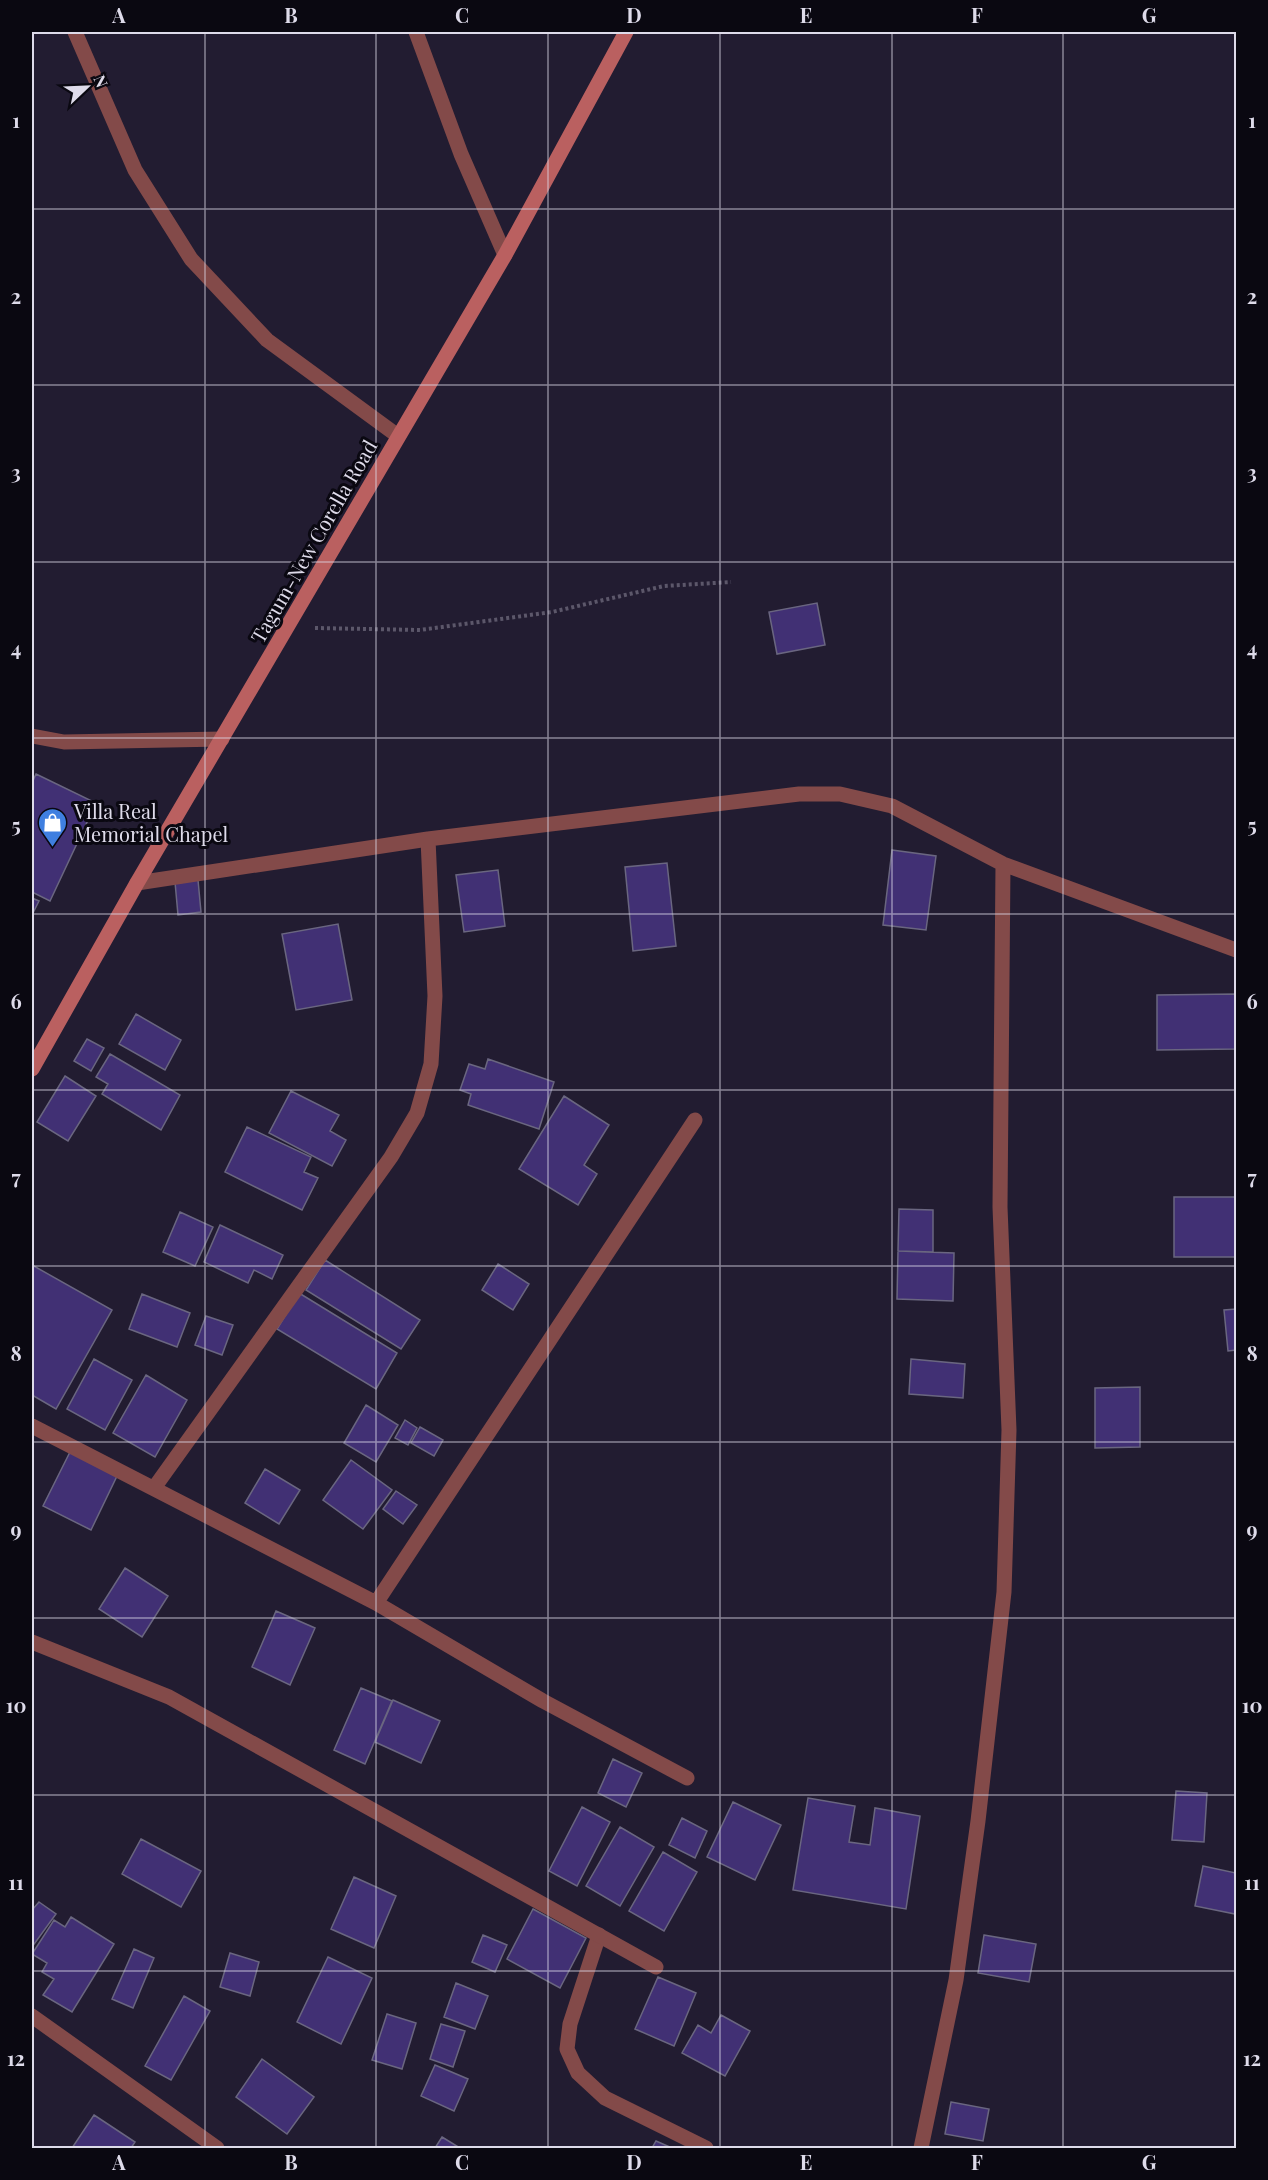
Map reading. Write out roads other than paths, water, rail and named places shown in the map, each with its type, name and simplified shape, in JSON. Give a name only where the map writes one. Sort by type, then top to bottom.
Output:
[{"type":"main road","name":"Tagum-New Corella Road","points":[[32,1069],[137,883],[505,255],[626,32]]},
{"type":"street","points":[[75,32],[135,170],[191,259],[267,340],[398,436]]},
{"type":"street","points":[[416,32],[461,154],[505,255]]},
{"type":"street","points":[[32,736],[64,742],[222,739]]},
{"type":"street","points":[[137,883],[428,839],[799,794],[840,794],[892,806],[1003,864],[1236,950]]},
{"type":"street","points":[[154,1488],[391,1156],[417,1113],[430,1064],[435,996],[428,839]]},
{"type":"street","points":[[921,2148],[956,1980],[978,1821],[1004,1592],[1009,1430],[1000,1207],[1003,864]]},
{"type":"street","points":[[376,1602],[695,1120]]},
{"type":"street","points":[[32,1426],[376,1602],[543,1701],[687,1778]]},
{"type":"street","points":[[32,1642],[169,1697],[656,1967]]},
{"type":"street","points":[[599,1935],[570,2024],[567,2049],[578,2073],[605,2098],[706,2148]]},
{"type":"street","points":[[32,2016],[209,2146]]},
{"type":"place","name":"Villa Real Memorial Chapel","points":[[53,848]]}]
